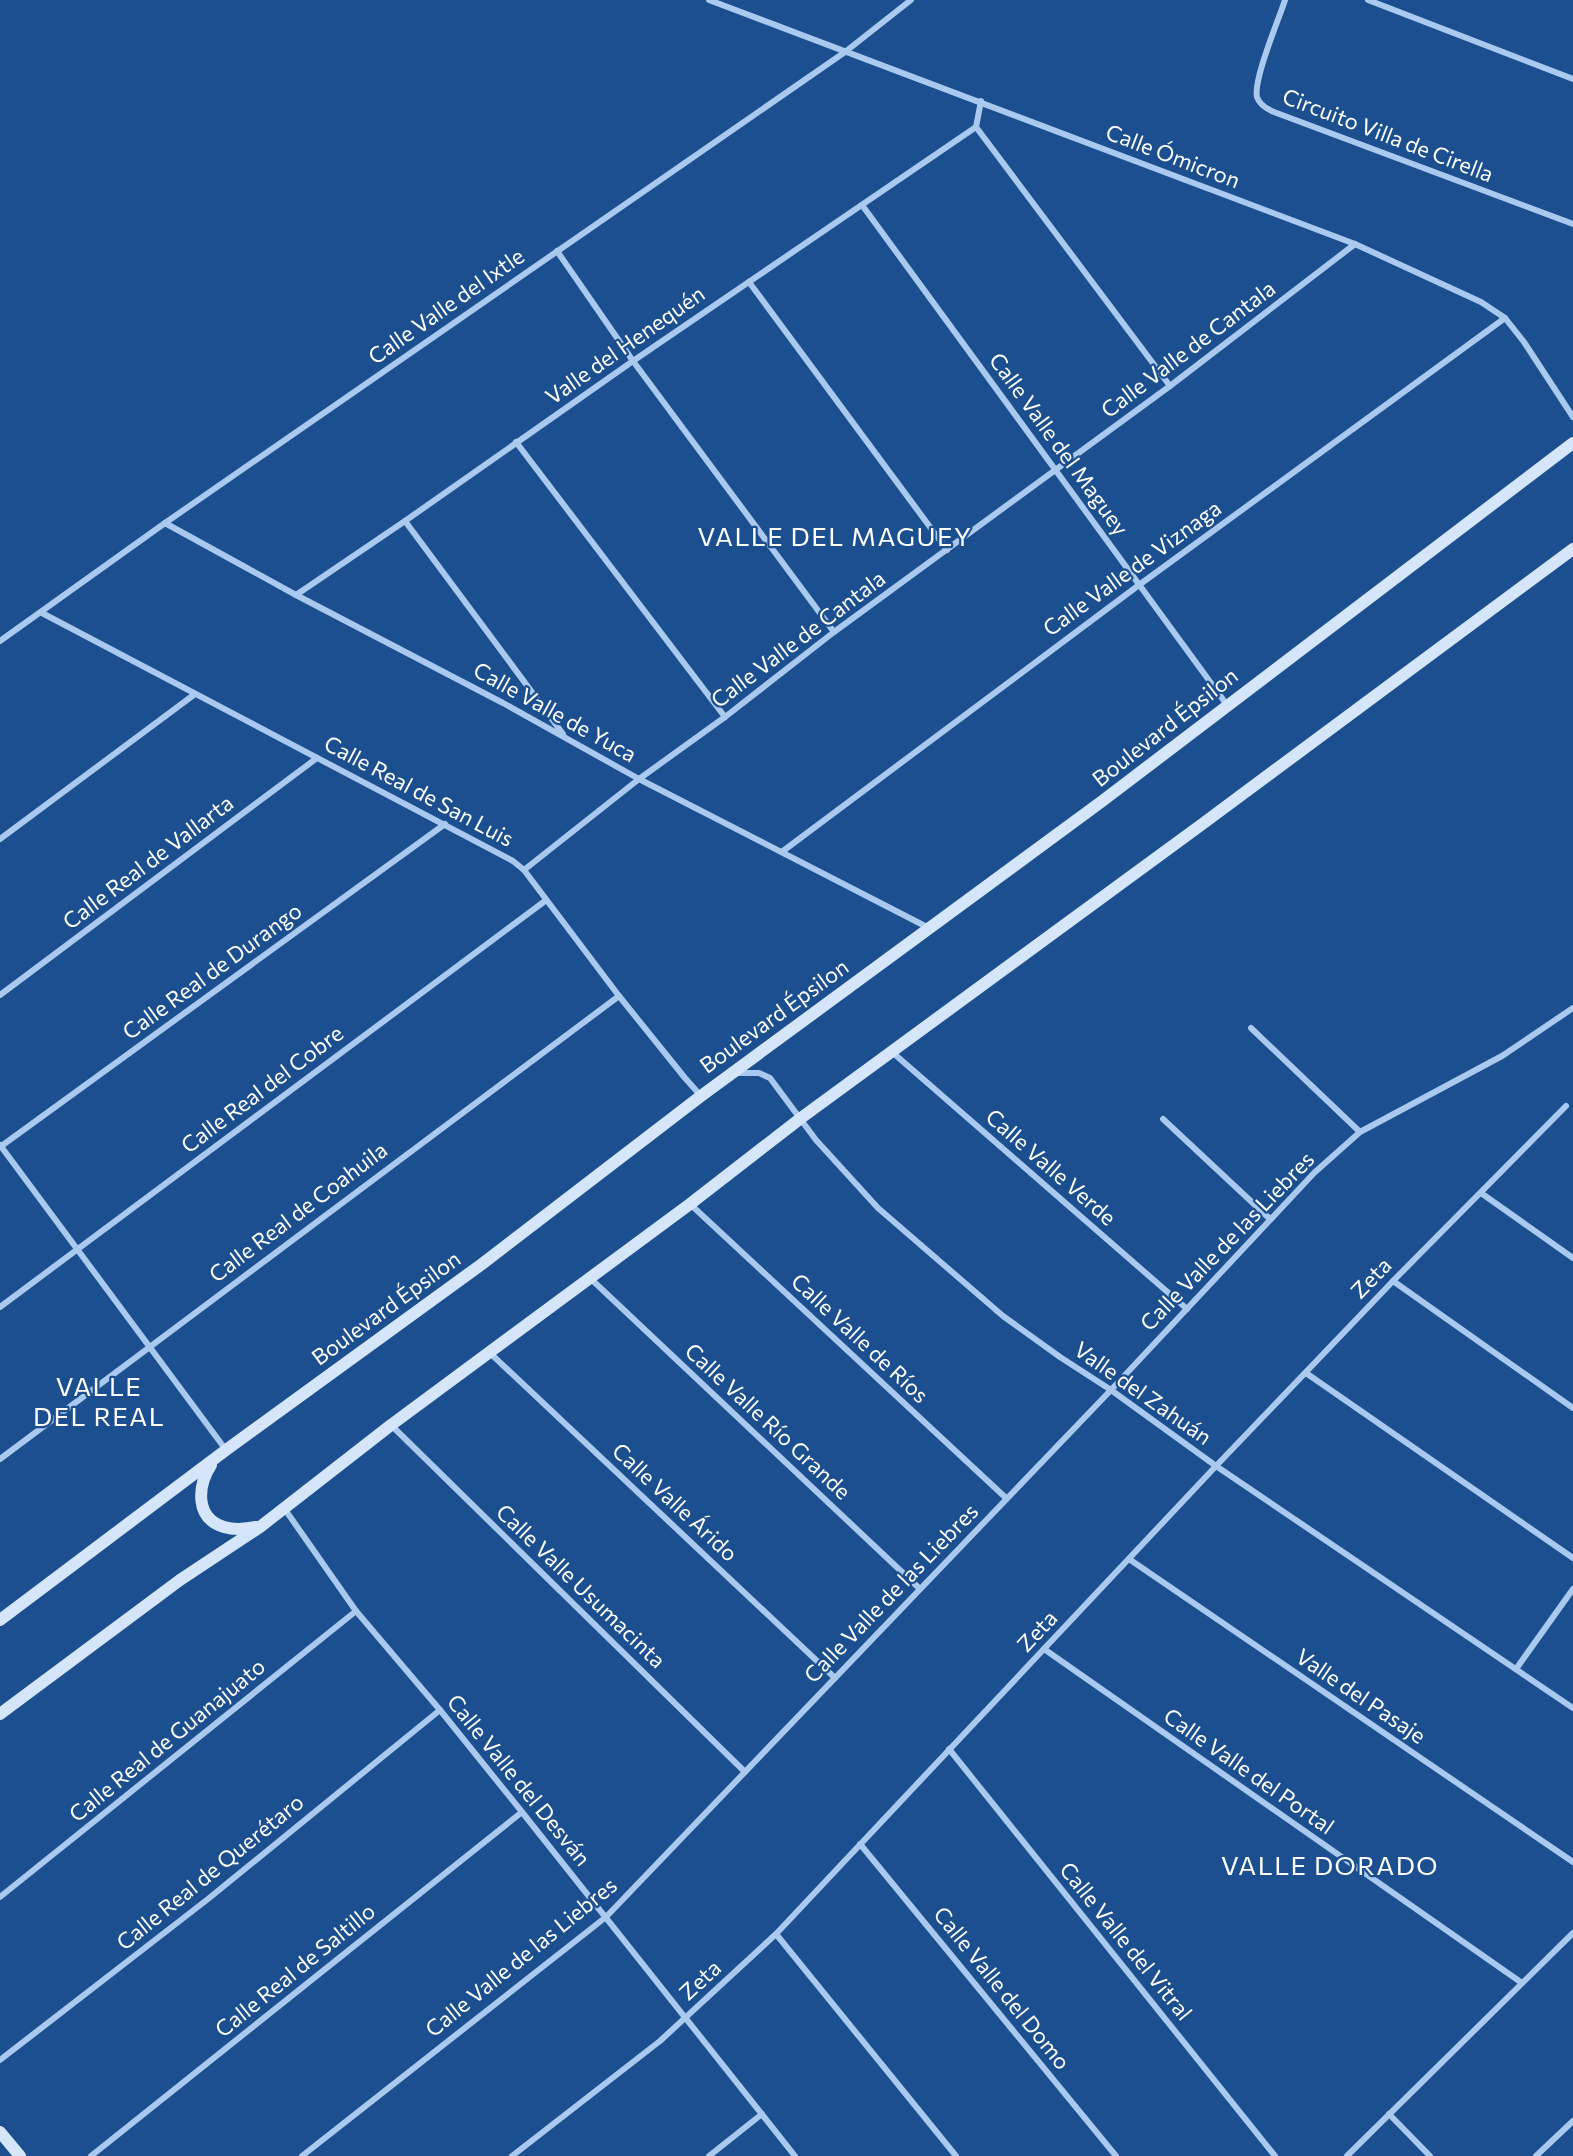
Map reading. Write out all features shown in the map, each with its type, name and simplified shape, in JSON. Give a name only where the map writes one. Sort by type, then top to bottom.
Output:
[{"type":"street","name":"Calle Ómicron","points":[[709,0],[1354,244],[1480,302],[1505,318],[1524,342],[1573,417]]},
{"type":"street","name":"Calle Valle del Ixtle","points":[[0,641],[165,523],[845,52],[911,0]]},
{"type":"street","name":"Circuito Villa de Cirella","points":[[1285,0],[1257,83],[1257,99],[1262,105],[1274,112],[1573,224]]},
{"type":"street","points":[[1368,0],[1573,79]]},
{"type":"street","points":[[981,101],[976,127],[1170,386]]},
{"type":"street","name":"Valle del Henequén","points":[[296,595],[976,127]]},
{"type":"street","name":"Calle Valle del Maguey","points":[[862,205],[1227,705]]},
{"type":"street","name":"Calle Valle de Cantala","points":[[524,870],[639,779],[725,717],[834,632],[1170,386],[1354,244]]},
{"type":"street","points":[[557,251],[633,361],[834,632]]},
{"type":"street","points":[[749,282],[947,550]]},
{"type":"street","name":"Calle Valle de Viznaga","points":[[783,851],[1138,585],[1505,318]]},
{"type":"street","points":[[516,442],[725,717]]},
{"type":"street","name":"Boulevard Épsilon","points":[[0,1620],[226,1450],[482,1264],[731,1073],[1101,802],[1573,443]]},
{"type":"street","points":[[405,521],[565,737]]},
{"type":"street","name":"Calle Valle de Yuca","points":[[165,523],[639,779],[929,928]]},
{"type":"street","points":[[0,1714],[180,1580],[260,1527],[391,1425],[591,1279],[801,1118],[1573,549]]},
{"type":"street","name":"Calle Real de San Luis","points":[[42,613],[513,861],[524,870],[545,901],[619,996],[701,1096]]},
{"type":"street","points":[[0,839],[195,694]]},
{"type":"street","name":"Calle Real de Vallarta","points":[[0,995],[317,758]]},
{"type":"street","name":"Calle Real de Durango","points":[[0,1146],[445,824]]},
{"type":"street","name":"Calle Real del Cobre","points":[[0,1307],[545,901]]},
{"type":"street","name":"Calle Real de Coahuila","points":[[0,1460],[149,1346],[619,996]]},
{"type":"street","name":"Calle Valle de las Liebres","points":[[302,2156],[606,1917],[1111,1390],[1314,1173],[1360,1132],[1502,1056],[1573,1008]]},
{"type":"street","points":[[1251,1028],[1360,1132]]},
{"type":"street","name":"Calle Valle Verde","points":[[892,1051],[1186,1309]]},
{"type":"street","name":"Valle del Zahuán","points":[[731,1073],[759,1073],[770,1078],[816,1140],[852,1180],[911,1238],[1003,1316],[1216,1466],[1573,1708]]},
{"type":"street","name":"Zeta","points":[[512,2156],[660,2041],[776,1934],[1216,1466],[1393,1281],[1566,1106]]},
{"type":"street","points":[[1163,1119],[1270,1219]]},
{"type":"street","points":[[0,1146],[226,1450]]},
{"type":"street","points":[[1481,1193],[1573,1258]]},
{"type":"street","name":"Calle Valle de Ríos","points":[[690,1204],[1006,1498]]},
{"type":"street","name":"Calle Valle Río Grande","points":[[591,1279],[920,1589]]},
{"type":"street","points":[[1393,1281],[1573,1408]]},
{"type":"street","name":"Calle Valle Árido","points":[[490,1353],[835,1678]]},
{"type":"street","points":[[1306,1373],[1573,1558]]},
{"type":"street","name":"Calle Valle Usumacinta","points":[[391,1425],[745,1772]]},
{"type":"street","points":[[215,1459],[205,1474],[201,1486],[200,1499],[205,1513],[213,1522],[223,1527],[233,1529],[260,1527]]},
{"type":"street","name":"Calle Valle del Desván","points":[[284,1508],[356,1611],[440,1710],[795,2156]]},
{"type":"street","name":"Valle del Pasaje","points":[[1130,1559],[1573,1862]]},
{"type":"street","points":[[1516,1669],[1573,1588]]},
{"type":"street","name":"Calle Real de Guanajuato","points":[[0,1897],[356,1611]]},
{"type":"street","name":"Calle Valle del Portal","points":[[1044,1650],[1522,1983]]},
{"type":"street","name":"Calle Real de Querétaro","points":[[0,2060],[208,1899],[440,1710]]},
{"type":"street","name":"Calle Valle del Vitral","points":[[949,1749],[1275,2156]]},
{"type":"street","name":"Calle Real de Saltillo","points":[[91,2156],[522,1812]]},
{"type":"street","name":"Calle Valle del Domo","points":[[860,1844],[1116,2156]]},
{"type":"street","points":[[1347,2156],[1573,1933]]},
{"type":"street","points":[[776,1934],[956,2156]]},
{"type":"street","points":[[709,2156],[762,2114]]},
{"type":"street","points":[[1389,2114],[1430,2156]]},
{"type":"street","points":[[1536,2156],[1573,2121]]},
{"type":"street","points":[[0,2132],[20,2156]]},
{"type":"district","name":"VALLE DEL MAGUEY","points":[[835,537]]},
{"type":"district","name":"VALLE DEL REAL","points":[[99,1402]]},
{"type":"district","name":"VALLE DORADO","points":[[1330,1866]]}]
